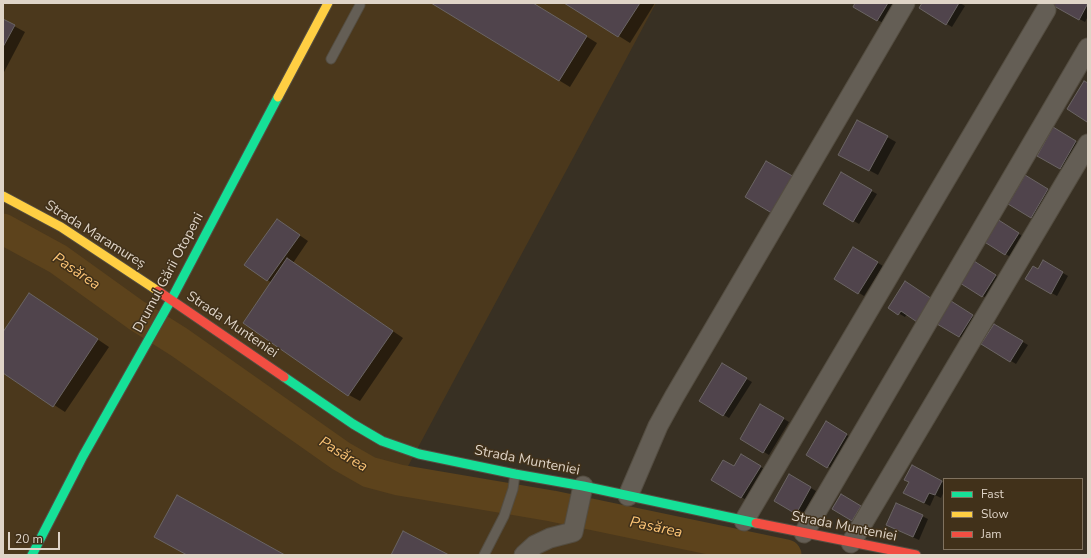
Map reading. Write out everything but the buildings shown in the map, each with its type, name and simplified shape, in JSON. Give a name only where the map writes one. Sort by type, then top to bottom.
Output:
[{"type":"street","name":"Drumul Gării Otopeni","points":[[32,555],[83,456],[171,300],[328,3]]},
{"type":"street","points":[[628,496],[658,426],[905,3]]},
{"type":"street","points":[[744,520],[1046,10]]},
{"type":"street","points":[[804,533],[1088,48]]},
{"type":"street","points":[[889,274],[885,264],[885,258],[997,75]]},
{"type":"street","points":[[851,542],[1088,144]]},
{"type":"street","name":"Strada Maramureș","points":[[3,196],[62,227],[171,300]]},
{"type":"street","name":"Strada Munteniei","points":[[171,300],[353,424],[382,441],[419,454],[515,474],[582,492],[628,496],[916,555]]},
{"type":"street","points":[[524,555],[534,545],[550,538],[573,532],[582,492]]},
{"type":"lane","points":[[331,59],[360,5]]},
{"type":"lane","points":[[484,555],[504,516],[515,474]]},
{"type":"shaded area","points":[[3,3],[656,3],[407,468],[506,483],[724,529],[711,555],[3,555]]},
{"type":"waterway","name":"Pasărea","points":[[3,229],[58,259],[136,315],[179,342],[341,456],[369,472],[399,480],[552,506],[786,555]]},
{"type":"traffic: fast","points":[[32,555],[83,456],[171,300],[278,97]]},
{"type":"traffic: fast","points":[[284,377],[353,424],[382,441],[419,454],[515,474],[583,486],[756,523]]},
{"type":"traffic: slow","points":[[278,97],[328,3]]},
{"type":"traffic: slow","points":[[3,196],[61,227],[158,291]]},
{"type":"traffic: jam","points":[[158,291],[284,377]]},
{"type":"traffic: jam","points":[[756,523],[916,555]]}]
